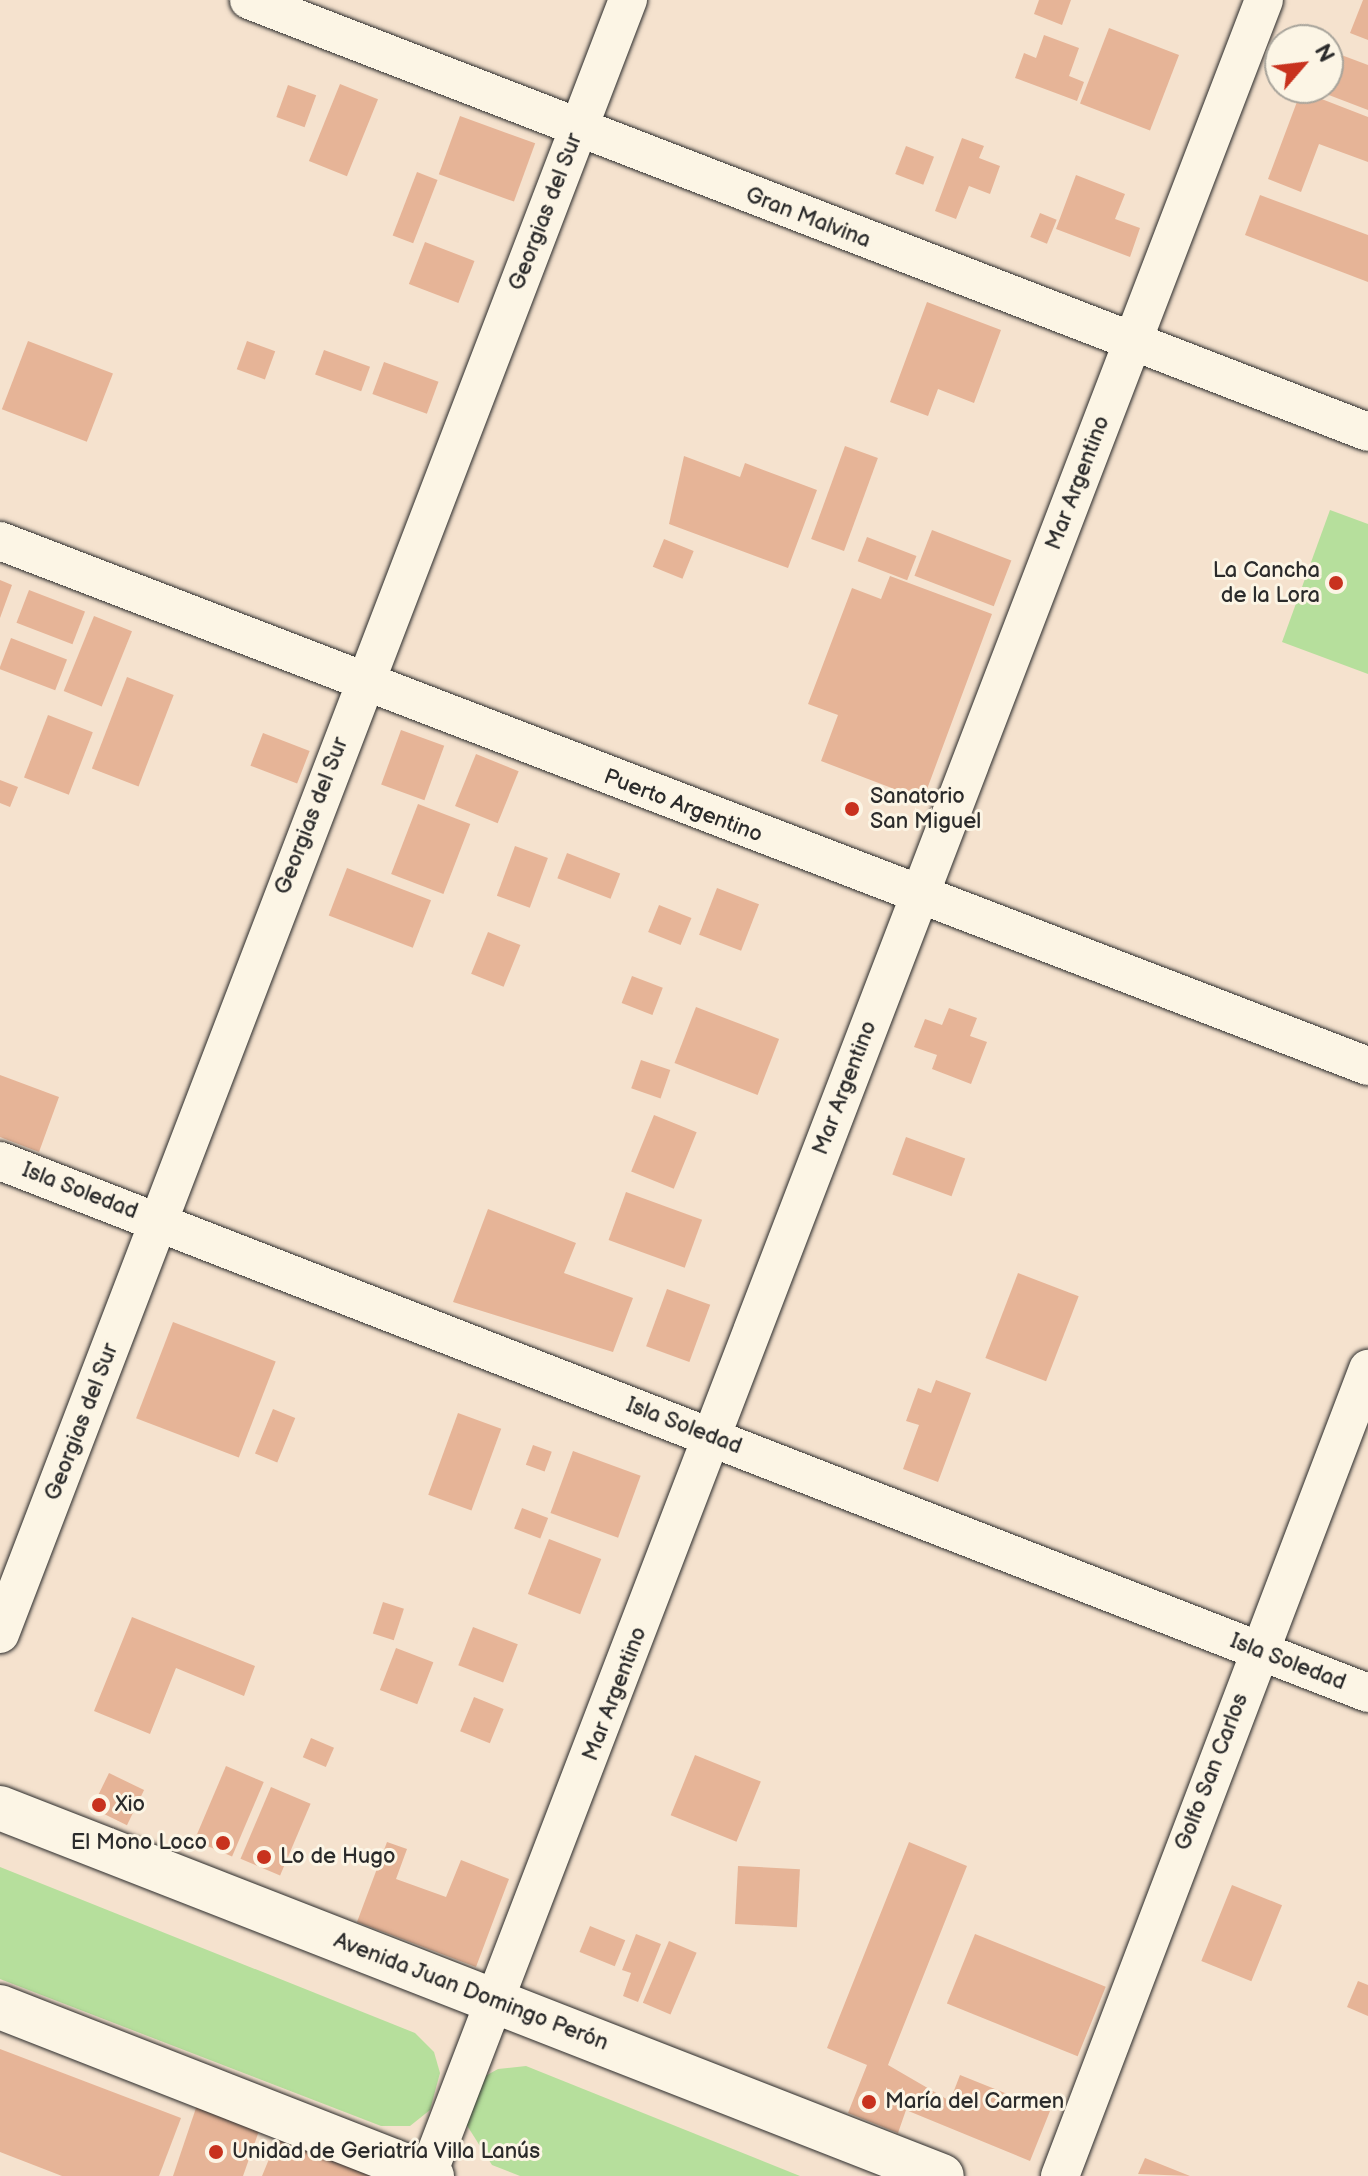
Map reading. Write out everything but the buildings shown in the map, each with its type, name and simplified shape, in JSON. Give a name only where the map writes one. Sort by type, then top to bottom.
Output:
[{"type":"main road","name":"Avenida Juan Domingo Perón","points":[[0,1808],[942,2176]]},
{"type":"main road","points":[[0,2007],[429,2175]]},
{"type":"street","name":"Gran Malvina","points":[[249,0],[1132,345],[1368,432]]},
{"type":"street","name":"Georgias del Sur","points":[[0,1634],[160,1221],[362,683],[628,0]]},
{"type":"street","name":"Mar Argentino","points":[[429,2175],[1264,0]]},
{"type":"street","name":"Puerto Argentino","points":[[0,541],[362,683],[1368,1066]]},
{"type":"street","name":"Isla Soledad","points":[[0,1161],[1368,1693]]},
{"type":"street","name":"Golfo San Carlos","points":[[1060,2176],[1258,1650],[1368,1369]]},
{"type":"green space","name":"La Cancha de la Lora","points":[[1330,510],[1368,524],[1368,674],[1282,642]]},
{"type":"green space","points":[[0,1867],[415,2033],[434,2052],[440,2073],[430,2110],[410,2126],[381,2126],[0,1979]]},
{"type":"green space","points":[[526,2066],[800,2176],[520,2176],[492,2165],[461,2116],[471,2084],[498,2069]]},
{"type":"place","name":"La Cancha de la Lora","points":[[1336,583]]},
{"type":"place","name":"Sanatorio San Miguel","points":[[852,809]]},
{"type":"place","name":"Xio","points":[[99,1805]]},
{"type":"place","name":"El Mono Loco","points":[[223,1843]]},
{"type":"place","name":"Lo de Hugo","points":[[264,1857]]},
{"type":"place","name":"María del Carmen","points":[[869,2102]]},
{"type":"place","name":"Unidad de Geriatría Villa Lanús","points":[[216,2152]]}]
